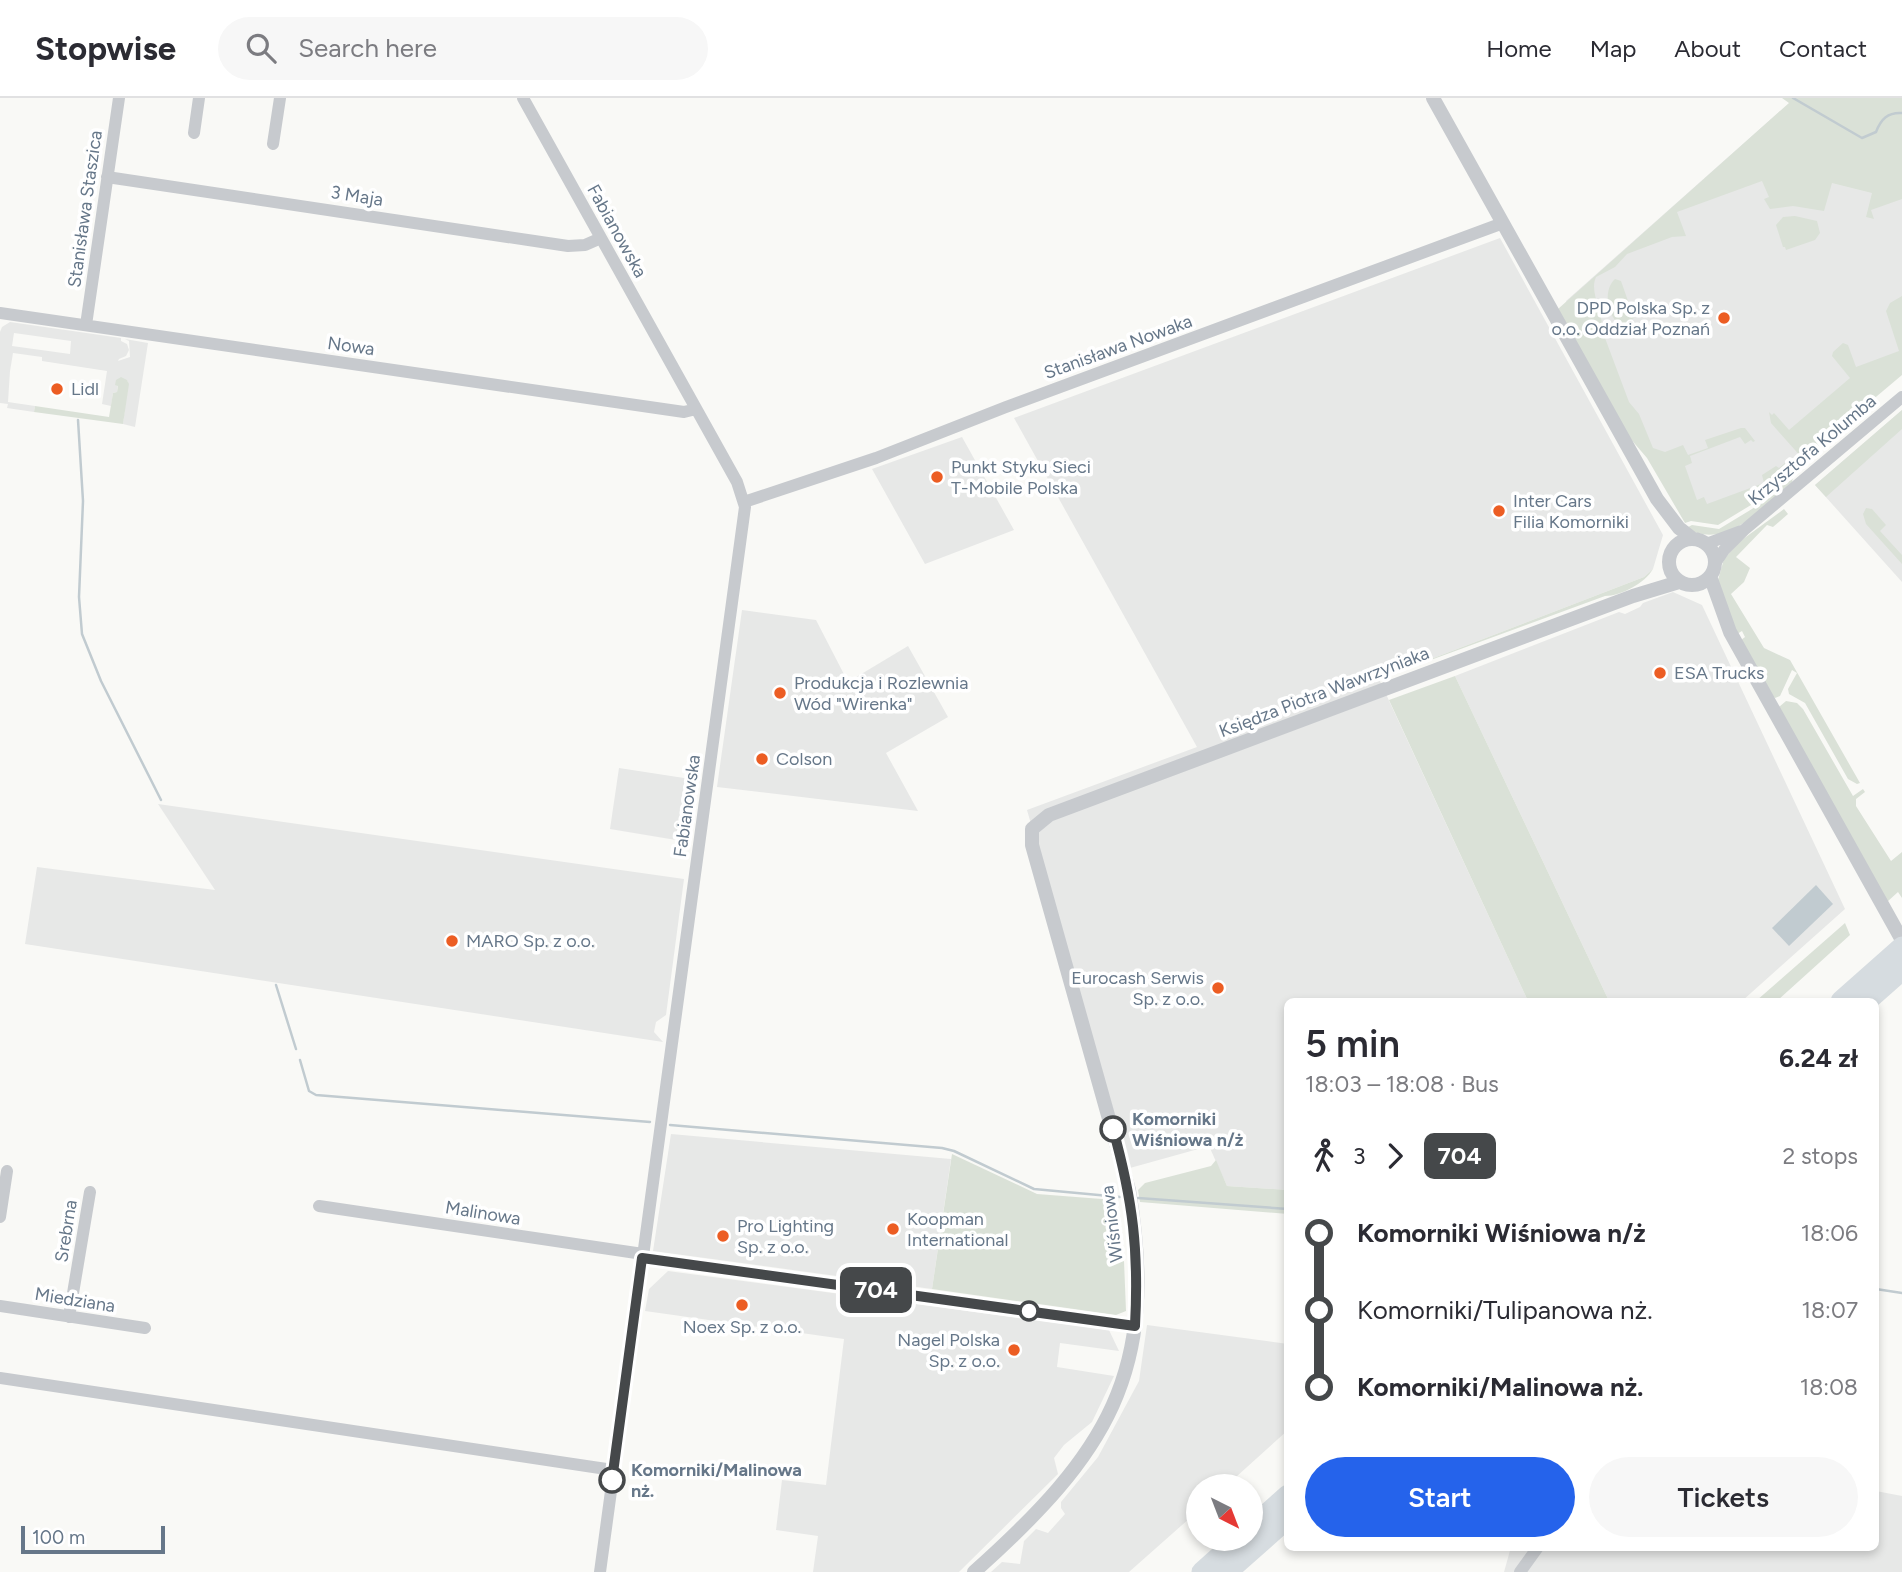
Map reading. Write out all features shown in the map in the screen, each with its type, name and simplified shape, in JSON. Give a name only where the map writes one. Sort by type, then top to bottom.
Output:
[{"type":"highway","points":[[1844,998],[1902,947]]},
{"type":"highway","points":[[1870,998],[1902,970]]},
{"type":"highway","points":[[1264,1517],[1284,1499]]},
{"type":"highway","points":[[1227,1572],[1284,1522]]},
{"type":"highway","points":[[1202,1572],[1225,1551]]},
{"type":"street","name":"Stanisława Staszica","points":[[86,325],[118,98]]},
{"type":"street","points":[[194,133],[200,98]]},
{"type":"street","points":[[273,144],[280,98]]},
{"type":"street","name":"Fabianowska","points":[[523,98],[737,482],[744,502],[726,658],[600,1572]]},
{"type":"street","points":[[1433,98],[1657,499],[1679,528],[1713,554],[1712,571],[1730,632],[1902,940]]},
{"type":"street","name":"3 Maja","points":[[107,177],[568,246],[585,245],[601,237]]},
{"type":"street","name":"Stanisława Nowaka","points":[[744,502],[848,468],[1503,223]]},
{"type":"street","name":"Nowa","points":[[0,313],[684,412],[695,409]]},
{"type":"street","name":"Krzysztofa Kolumba","points":[[1712,571],[1724,550],[1744,530],[1902,397]]},
{"type":"street","points":[[1657,499],[1674,547],[1669,564],[1674,577],[1686,583],[1730,632]]},
{"type":"street","name":"Krzysztofa Kolumba","points":[[1699,542],[1744,530]]},
{"type":"street","points":[[1674,547],[1686,540],[1699,542]]},
{"type":"street","name":"Księdza Piotra Wawrzyniaka","points":[[1633,596],[1658,578],[1669,564]]},
{"type":"street","points":[[1686,583],[1712,571]]},
{"type":"street","name":"Księdza Piotra Wawrzyniaka","points":[[1032,829],[1049,815],[1633,596],[1686,583]]},
{"type":"street","name":"Wiśniowa","points":[[974,1572],[1042,1508],[1087,1452],[1122,1386],[1135,1326],[1136,1238],[1129,1189],[1032,845],[1032,829]]},
{"type":"street","points":[[0,1217],[7,1171]]},
{"type":"street","name":"Srebrna","points":[[69,1317],[90,1192]]},
{"type":"street","name":"Malinowa","points":[[319,1206],[642,1256],[1135,1326]]},
{"type":"street","name":"Miedziana","points":[[0,1306],[145,1328]]},
{"type":"street","points":[[0,1378],[614,1470]]},
{"type":"street","points":[[1520,1572],[1535,1551]]},
{"type":"shaded area","points":[[1782,98],[1902,98],[1902,199],[1871,210],[1874,219],[1866,217],[1872,193],[1832,183],[1824,211],[1793,206],[1770,209],[1764,199],[1769,197],[1762,181],[1677,212],[1686,236],[1672,237],[1627,254],[1615,267],[1596,277],[1594,283],[1602,330],[1629,402],[1639,414],[1653,448],[1665,452],[1683,445],[1688,455],[1708,448],[1705,440],[1741,428],[1745,428],[1755,441],[1751,440],[1745,444],[1740,437],[1690,456],[1692,463],[1685,466],[1697,500],[1704,497],[1707,504],[1764,483],[1762,475],[1785,463],[1791,470],[1751,505],[1718,525],[1691,521],[1685,523],[1647,458],[1629,437],[1558,309],[1789,103]]},
{"type":"shaded area","points":[[1780,111],[1902,143],[1902,369],[1757,494],[1725,514],[1682,507],[1566,301]]},
{"type":"shaded area","points":[[1795,216],[1817,221],[1820,233],[1815,240],[1786,250],[1776,225],[1783,217]]},
{"type":"shaded area","points":[[1500,238],[1663,535],[1653,569],[1644,577],[1379,679],[1527,998],[1284,998],[1284,1190],[1227,1186],[1209,1146],[1130,1168],[1027,810],[1197,747],[1014,418]]},
{"type":"shaded area","points":[[1615,279],[1621,281],[1634,318],[1628,321],[1629,326],[1616,321],[1609,307],[1608,292]]},
{"type":"shaded area","points":[[1902,296],[1902,375],[1864,407],[1862,405],[1857,413],[1803,459],[1771,423],[1769,412],[1772,415],[1774,413],[1789,430],[1850,378],[1832,356],[1843,343],[1848,345],[1856,367],[1899,351],[1886,311],[1890,303]]},
{"type":"shaded area","points":[[10,322],[121,338],[129,350],[126,356],[118,361],[130,357],[129,341],[125,339],[148,343],[135,427],[123,424],[128,381],[118,385],[117,392],[113,393],[111,406],[102,404],[107,371],[42,361],[42,357],[13,353],[10,371],[8,402],[35,406],[34,412],[7,408],[8,404],[0,403],[2,327]],"holes":[[[14,333],[71,341],[70,354],[12,346]]]},
{"type":"shaded area","points":[[121,377],[129,384],[123,424],[34,412],[35,406],[109,417],[113,393],[117,392],[116,380]]},
{"type":"shaded area","points":[[1902,410],[1902,582],[1815,485]]},
{"type":"shaded area","points":[[1902,410],[1902,429],[1826,497],[1815,485]]},
{"type":"shaded area","points":[[962,437],[1014,530],[925,564],[872,469]]},
{"type":"shaded area","points":[[1794,473],[1792,482],[1744,523],[1716,534],[1701,534],[1686,528],[1692,525],[1719,529],[1752,509]]},
{"type":"shaded area","points":[[1866,508],[1872,509],[1886,525],[1880,531],[1902,555],[1902,564],[1866,524],[1863,514]]},
{"type":"shaded area","points":[[1784,509],[1788,514],[1773,527],[1767,525],[1736,557],[1750,568],[1744,582],[1731,594],[1764,648],[1790,660],[1860,783],[1857,784],[1848,779],[1805,703],[1789,694],[1788,689],[1797,673],[1792,670],[1780,696],[1775,698],[1772,695],[1741,640],[1745,637],[1742,631],[1737,634],[1718,580],[1724,559],[1739,542]]},
{"type":"shaded area","points":[[1653,569],[1639,584],[1625,591],[1379,679],[1644,577]]},
{"type":"shaded area","points":[[1673,592],[1702,605],[1845,909],[1745,998],[1608,998],[1455,676],[1619,612],[1625,614],[1643,603]]},
{"type":"shaded area","points":[[742,610],[816,620],[848,682],[908,646],[948,717],[886,753],[918,811],[717,787]]},
{"type":"shaded area","points":[[1455,676],[1608,998],[1527,998],[1389,700]]},
{"type":"shaded area","points":[[1786,701],[1797,703],[1803,709],[1853,796],[1863,789],[1865,792],[1856,799],[1856,806],[1891,861],[1902,852],[1902,898],[1898,892],[1887,902],[1779,707]]},
{"type":"shaded area","points":[[619,768],[697,780],[688,842],[610,829]]},
{"type":"shaded area","points":[[158,804],[684,879],[666,1015],[656,1022],[654,1032],[663,1042],[25,944],[37,867],[215,890]]},
{"type":"shaded area","points":[[1816,885],[1833,904],[1789,946],[1772,928]]},
{"type":"shaded area","points":[[1845,923],[1850,935],[1780,998],[1759,998]]},
{"type":"shaded area","points":[[671,1134],[951,1159],[932,1289],[653,1251]]},
{"type":"shaded area","points":[[952,1154],[1037,1194],[1115,1200],[1124,1261],[1126,1311],[1116,1315],[932,1289]]},
{"type":"shaded area","points":[[1216,1160],[1227,1186],[1284,1190],[1284,1214],[1140,1202],[1138,1190],[1145,1183],[1211,1166]]},
{"type":"shaded area","name":"Nagel Polska Sp. z o.o.","points":[[668,1271],[1109,1330],[1119,1351],[1060,1343],[1057,1367],[1114,1376],[1092,1422],[1064,1445],[1054,1458],[1058,1474],[959,1572],[813,1572],[818,1536],[776,1530],[782,1480],[826,1485],[844,1339],[645,1311],[649,1289]]},
{"type":"shaded area","points":[[1147,1325],[1284,1343],[1284,1434],[1239,1474],[1186,1474],[1186,1522],[1129,1572],[991,1572],[1002,1562],[1020,1564],[1024,1541],[1036,1529],[1048,1533],[1065,1514],[1061,1502],[1098,1457],[1139,1381]]},
{"type":"shaded area","points":[[1879,1492],[1902,1496],[1902,1572],[1504,1572],[1510,1551],[1879,1551]]},
{"type":"waterway","points":[[1793,98],[1862,138],[1876,132],[1880,123],[1889,115],[1902,113]]},
{"type":"waterway","points":[[78,420],[83,501],[79,597],[82,634],[101,681],[161,800]]},
{"type":"waterway","points":[[276,985],[296,1049]]},
{"type":"waterway","points":[[300,1060],[309,1091],[316,1095],[650,1122]]},
{"type":"waterway","points":[[670,1125],[942,1148],[954,1151],[1034,1189],[1120,1197]]},
{"type":"waterway","points":[[1138,1198],[1284,1209]]},
{"type":"waterway","points":[[1879,1289],[1902,1293]]},
{"type":"bus line","name":"704","points":[[612,1480],[642,1258],[1135,1326],[1136,1238],[1129,1189],[1113,1129]]},
{"type":"place","name":"DPD Polska Sp. z o.o. Oddział Poznań","points":[[1724,318]]},
{"type":"place","name":"Lidl","points":[[57,389]]},
{"type":"place","name":"Punkt Styku Sieci T-Mobile Polska","points":[[937,477]]},
{"type":"place","name":"Inter Cars Filia Komorniki","points":[[1499,511]]},
{"type":"place","name":"ESA Trucks","points":[[1660,673]]},
{"type":"place","name":"Produkcja i Rozlewnia Wód \"Wirenka\"","points":[[780,693]]},
{"type":"place","name":"Colson","points":[[762,759]]},
{"type":"place","name":"MARO Sp. z o.o.","points":[[452,941]]},
{"type":"place","name":"Eurocash Serwis Sp. z o.o.","points":[[1218,988]]},
{"type":"place","name":"Komorniki Wiśniowa n/ż","points":[[1113,1129]]},
{"type":"place","name":"Koopman International","points":[[893,1229]]},
{"type":"place","name":"Pro Lighting Sp. z o.o.","points":[[723,1236]]},
{"type":"place","name":"Noex Sp. z o.o.","points":[[742,1305]]},
{"type":"place","name":"Nagel Polska Sp. z o.o.","points":[[1014,1350]]},
{"type":"place","name":"Komorniki/Malinowa nż.","points":[[612,1480]]}]
